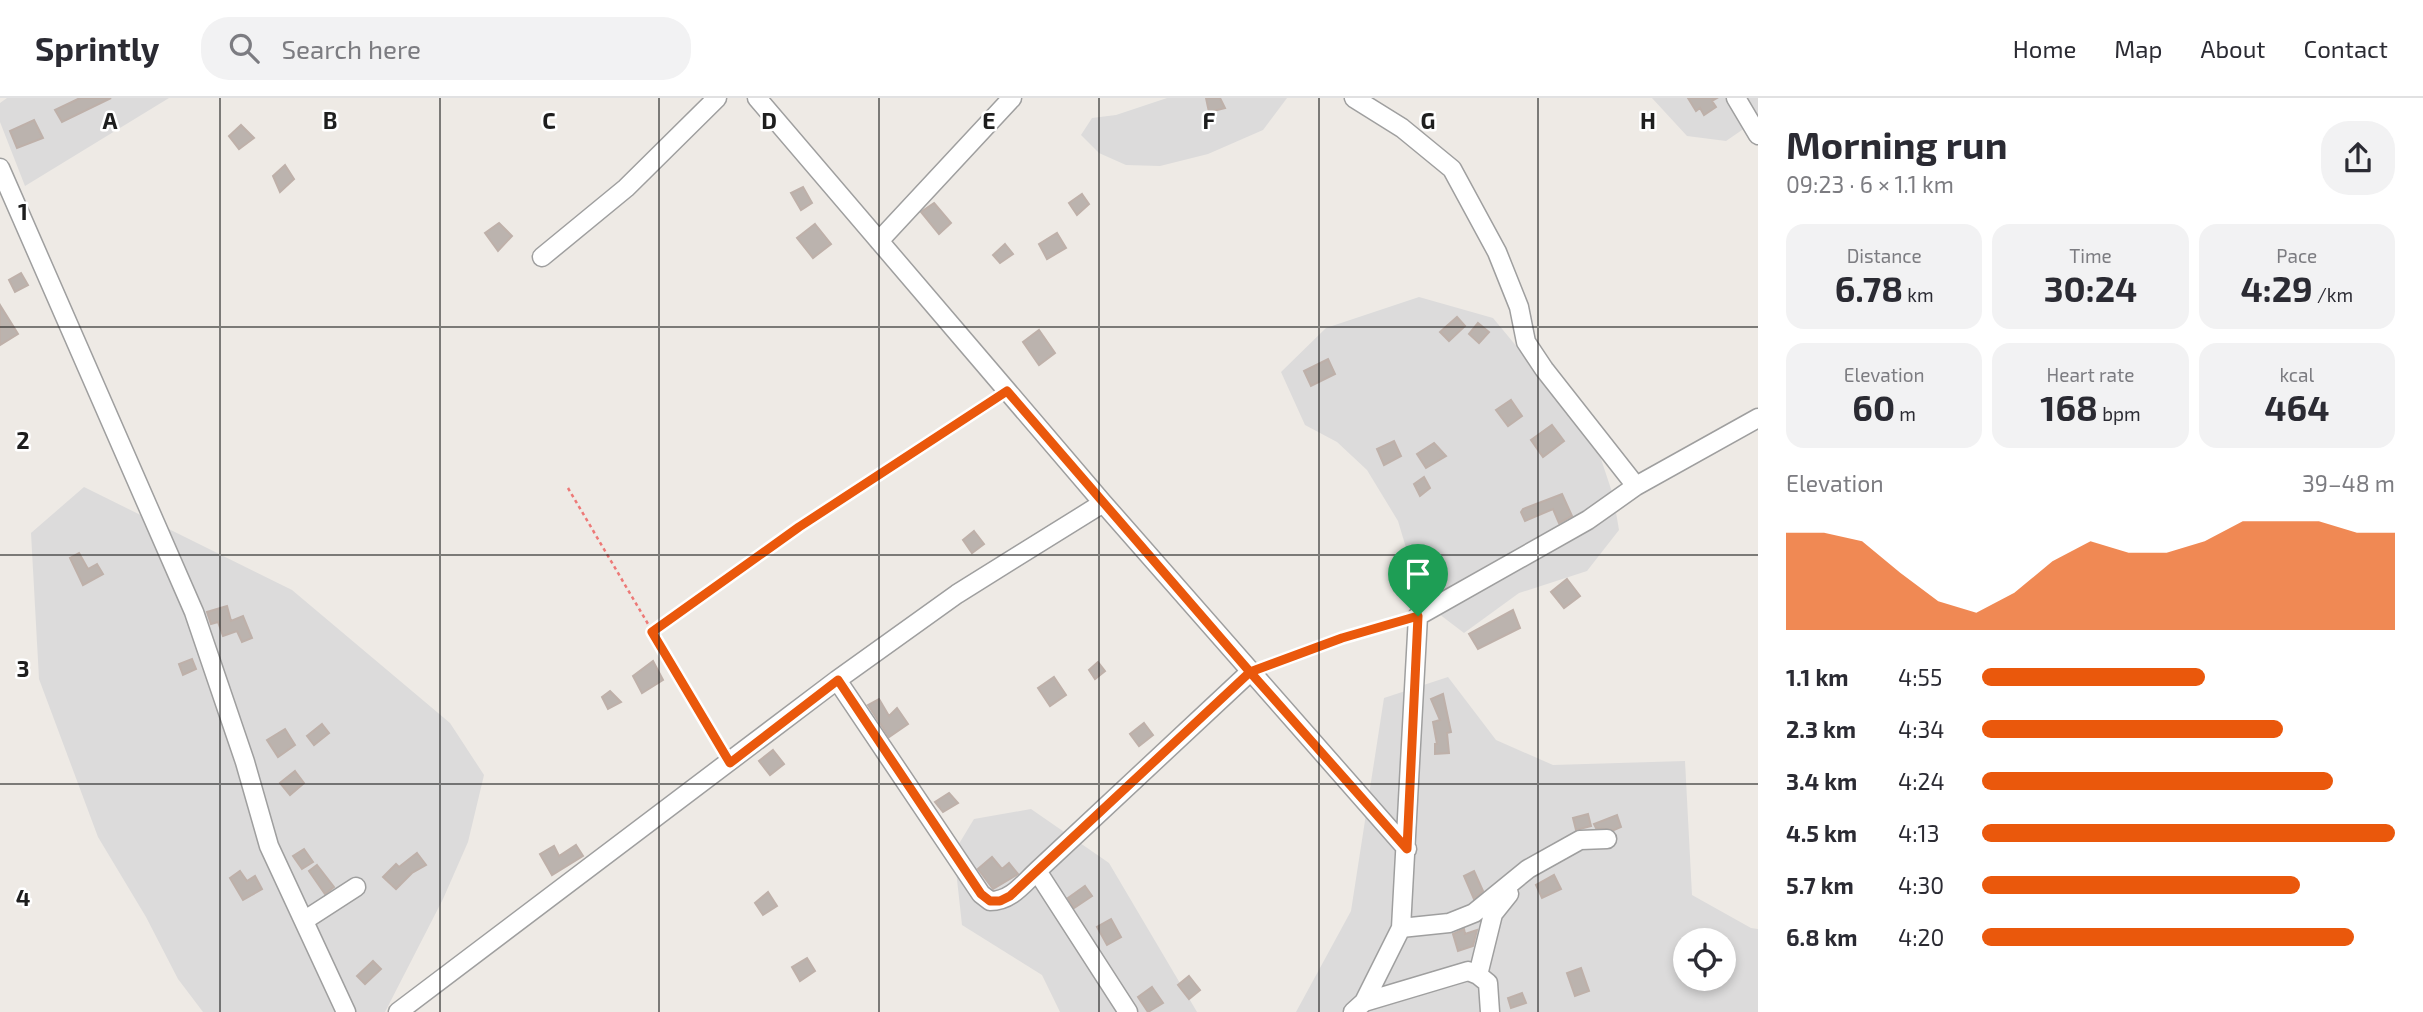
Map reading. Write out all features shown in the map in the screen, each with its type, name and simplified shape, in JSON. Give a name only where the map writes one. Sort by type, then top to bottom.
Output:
[{"type":"street","points":[[542,257],[626,188],[717,98]]},
{"type":"street","points":[[757,98],[1103,503],[1407,849]]},
{"type":"street","points":[[878,241],[1012,98]]},
{"type":"street","points":[[1354,98],[1402,128],[1452,169],[1497,252],[1518,307],[1526,342],[1636,486]]},
{"type":"street","points":[[1735,98],[1758,135]]},
{"type":"street","points":[[0,168],[194,612],[245,762],[269,846],[346,1012]]},
{"type":"street","points":[[1359,1007],[1401,928],[1418,616],[1588,520],[1636,486],[1758,418]]},
{"type":"street","points":[[398,1012],[838,680],[957,594],[1103,503]]},
{"type":"street","points":[[838,680],[981,894],[990,901],[1000,901],[1010,896],[1250,672]]},
{"type":"street","points":[[1401,928],[1449,923],[1474,913],[1528,869],[1585,833],[1607,839]]},
{"type":"street","points":[[1478,975],[1493,914],[1528,869]]},
{"type":"street","points":[[1037,871],[1128,1012]]},
{"type":"street","points":[[305,920],[356,887]]},
{"type":"street","points":[[1359,1007],[1468,971],[1488,983],[1490,1012]]},
{"type":"path","points":[[652,632],[799,527],[1007,391]]},
{"type":"path","points":[[568,488],[730,763]]},
{"type":"path","points":[[1250,672],[1342,638],[1418,616]]},
{"type":"shaded area","points":[[7,98],[169,98],[25,186],[0,122],[0,103]]},
{"type":"shaded area","points":[[1167,98],[1287,98],[1263,130],[1208,154],[1160,166],[1126,165],[1099,153],[1081,135],[1092,118],[1116,115]]},
{"type":"shaded area","points":[[1652,98],[1758,98],[1758,119],[1726,141],[1687,136]]},
{"type":"shaded area","points":[[1419,297],[1493,318],[1595,441],[1613,495],[1619,530],[1587,571],[1519,593],[1464,633],[1422,601],[1398,521],[1367,470],[1337,442],[1305,425],[1281,372],[1326,328]]},
{"type":"shaded area","points":[[84,487],[292,590],[450,723],[484,775],[468,842],[443,899],[385,1012],[203,1012],[178,979],[146,917],[98,837],[39,679],[31,533]]},
{"type":"shaded area","points":[[1448,677],[1496,740],[1553,765],[1685,761],[1692,895],[1751,928],[1758,929],[1758,1012],[1296,1012],[1351,911],[1384,698]]},
{"type":"shaded area","points":[[1031,809],[1109,863],[1197,1012],[1060,1012],[1042,975],[962,925],[954,852],[974,819]]},
{"type":"building","points":[[80,98],[111,98],[62,122],[55,110]]},
{"type":"building","points":[[1206,98],[1220,98],[1225,108],[1209,112]]},
{"type":"building","points":[[1688,98],[1717,98],[1712,101],[1716,107],[1704,115],[1700,108],[1696,111]]},
{"type":"building","points":[[34,120],[43,138],[17,148],[10,131]]},
{"type":"building","points":[[241,125],[254,138],[239,149],[229,136]]},
{"type":"building","points":[[285,165],[294,179],[280,192],[273,176]]},
{"type":"building","points":[[803,187],[812,203],[801,210],[791,193]]},
{"type":"building","points":[[1082,194],[1089,204],[1077,215],[1069,203]]},
{"type":"building","points":[[934,203],[951,223],[939,234],[921,212]]},
{"type":"building","points":[[499,223],[512,236],[498,251],[485,233]]},
{"type":"building","points":[[815,224],[831,244],[813,258],[797,238]]},
{"type":"building","points":[[1057,233],[1066,248],[1047,259],[1039,244]]},
{"type":"building","points":[[1005,244],[1013,254],[1000,263],[993,255]]},
{"type":"building","points":[[21,273],[28,285],[15,292],[9,280]]},
{"type":"building","points":[[0,305],[18,334],[0,345]]},
{"type":"building","points":[[1457,317],[1465,326],[1449,341],[1440,332]]},
{"type":"building","points":[[1478,323],[1489,332],[1479,343],[1469,334]]},
{"type":"building","points":[[1039,330],[1055,353],[1039,365],[1023,342]]},
{"type":"building","points":[[1328,359],[1335,374],[1311,386],[1304,371]]},
{"type":"building","points":[[1511,400],[1522,416],[1508,426],[1496,410]]},
{"type":"building","points":[[1552,425],[1564,441],[1543,457],[1531,440]]},
{"type":"building","points":[[1394,441],[1401,456],[1384,465],[1377,449]]},
{"type":"building","points":[[1434,443],[1446,456],[1426,468],[1417,454]]},
{"type":"building","points":[[1424,477],[1430,488],[1420,496],[1414,484]]},
{"type":"building","points":[[1562,494],[1572,516],[1559,523],[1553,509],[1525,521],[1521,512],[1523,509]]},
{"type":"building","points":[[974,531],[984,544],[972,553],[963,540]]},
{"type":"building","points":[[79,553],[88,569],[97,564],[103,574],[83,585],[70,558]]},
{"type":"building","points":[[1567,579],[1580,596],[1564,608],[1551,592]]},
{"type":"building","points":[[227,606],[231,621],[243,616],[252,638],[242,642],[237,631],[223,636],[218,622],[211,624],[207,612]]},
{"type":"building","points":[[1513,610],[1520,628],[1478,649],[1469,634]]},
{"type":"building","points":[[192,659],[196,669],[183,675],[179,664]]},
{"type":"building","points":[[653,661],[663,680],[642,693],[633,676]]},
{"type":"building","points":[[1098,662],[1105,671],[1095,679],[1089,670]]},
{"type":"building","points":[[1054,677],[1066,695],[1050,706],[1038,688]]},
{"type":"building","points":[[610,691],[621,702],[608,709],[602,697]]},
{"type":"building","points":[[1443,694],[1451,732],[1447,733],[1449,753],[1435,754],[1437,744],[1433,722],[1440,720],[1431,699]]},
{"type":"building","points":[[879,699],[889,716],[897,708],[908,724],[889,737],[868,705]]},
{"type":"building","points":[[1144,723],[1153,735],[1139,746],[1130,734]]},
{"type":"building","points":[[322,724],[329,733],[314,745],[307,736]]},
{"type":"building","points":[[285,729],[295,745],[278,757],[267,740]]},
{"type":"building","points":[[773,750],[784,764],[770,775],[759,761]]},
{"type":"building","points":[[295,771],[304,783],[290,795],[280,783]]},
{"type":"building","points":[[949,793],[958,803],[943,812],[935,802]]},
{"type":"building","points":[[1588,814],[1591,826],[1576,830],[1573,818]]},
{"type":"building","points":[[1617,815],[1621,827],[1614,830],[1596,828],[1594,824]]},
{"type":"building","points":[[576,845],[583,856],[552,875],[540,854],[554,846],[559,856]]},
{"type":"building","points":[[304,849],[313,862],[302,869],[293,856]]},
{"type":"building","points":[[417,853],[426,865],[412,873],[396,889],[383,877],[396,864],[399,867]]},
{"type":"building","points":[[992,857],[1002,869],[1009,863],[1018,874],[993,889],[978,869]]},
{"type":"building","points":[[317,865],[334,887],[325,894],[309,871]]},
{"type":"building","points":[[240,871],[247,881],[255,876],[262,889],[243,900],[230,878]]},
{"type":"building","points":[[1474,871],[1483,891],[1474,899],[1464,876]]},
{"type":"building","points":[[1554,875],[1561,889],[1542,898],[1536,885]]},
{"type":"building","points":[[1085,886],[1092,896],[1074,908],[1068,898]]},
{"type":"building","points":[[768,892],[777,906],[763,915],[755,903]]},
{"type":"building","points":[[1111,919],[1121,937],[1107,945],[1097,927]]},
{"type":"building","points":[[1464,929],[1465,934],[1477,930],[1473,946],[1458,951],[1453,934]]},
{"type":"building","points":[[807,958],[815,971],[800,981],[792,967]]},
{"type":"building","points":[[373,961],[381,969],[365,984],[357,976]]},
{"type":"building","points":[[1581,968],[1589,991],[1575,996],[1567,973]]},
{"type":"building","points":[[1189,976],[1200,990],[1189,999],[1178,985]]},
{"type":"building","points":[[1152,987],[1163,1003],[1148,1012],[1138,997]]},
{"type":"building","points":[[1522,993],[1526,1003],[1511,1008],[1508,998]]},
{"type":"route","points":[[1418,616],[1342,638],[1250,672],[1007,391],[799,527],[652,632],[730,763],[838,680],[981,894],[990,901],[1000,901],[1010,896],[1250,672],[1407,849],[1418,616]]}]
